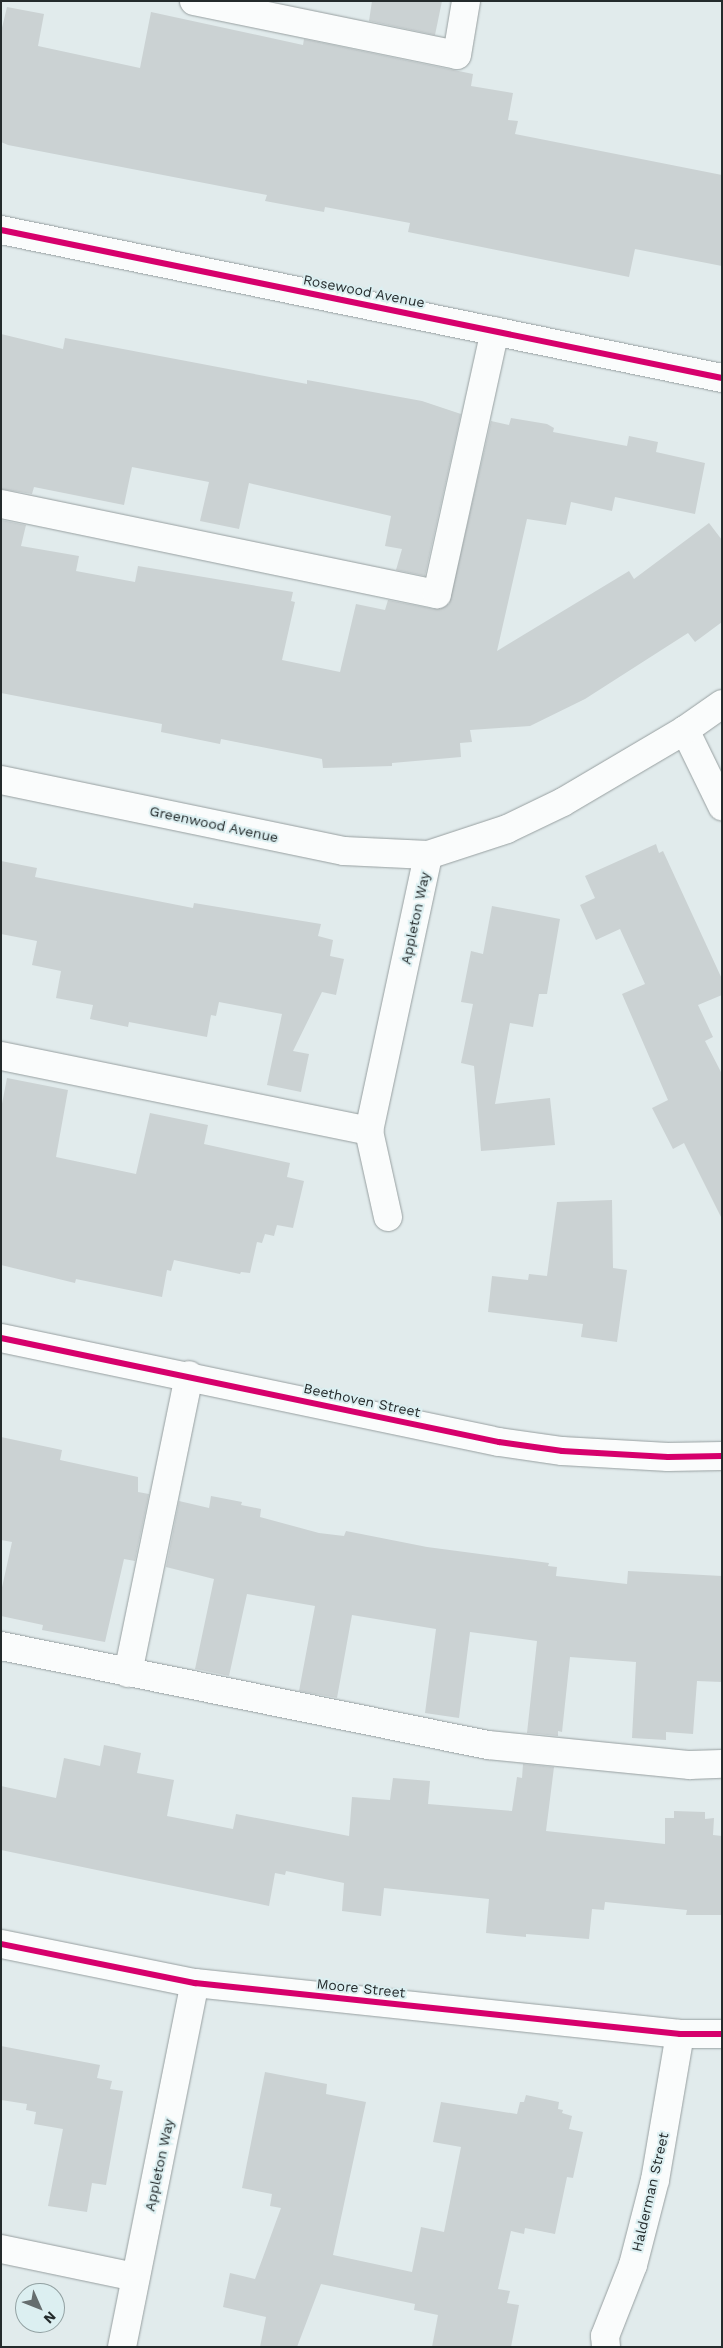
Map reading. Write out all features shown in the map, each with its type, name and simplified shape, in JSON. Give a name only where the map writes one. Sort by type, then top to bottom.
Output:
[{"type":"street","points":[[194,1],[457,55],[466,1]]},
{"type":"street","name":"Rosewood Avenue","points":[[1,230],[722,378]]},
{"type":"street","points":[[1,504],[437,594],[495,331]]},
{"type":"street","name":"Appleton Way","points":[[388,1217],[369,1131],[428,855],[515,825],[563,802],[685,730],[722,704]]},
{"type":"street","points":[[685,730],[722,806]]},
{"type":"street","name":"Greenwood Avenue","points":[[1,780],[344,851],[428,855]]},
{"type":"street","points":[[1,1056],[369,1131]]},
{"type":"street","name":"Beethoven Street","points":[[1,1338],[189,1375],[499,1442],[562,1451],[668,1457],[722,1456]]},
{"type":"street","points":[[128,1673],[189,1375]]},
{"type":"street","points":[[1,1646],[488,1745],[690,1765],[722,1764]]},
{"type":"street","name":"Moore Street","points":[[1,1944],[195,1983],[680,2034],[722,2034]]},
{"type":"street","name":"Appleton Way","points":[[122,2347],[195,1983]]},
{"type":"street","name":"Halderman Street","points":[[606,2347],[605,2336],[633,2265],[655,2180],[680,2034]]},
{"type":"street","points":[[1,2249],[135,2277]]},
{"type":"building","points":[[372,1],[442,1],[435,35],[369,21]]},
{"type":"building","points":[[7,7],[44,14],[38,46],[140,68],[151,12],[303,45],[304,39],[473,74],[471,86],[513,93],[508,120],[518,121],[515,134],[722,175],[722,266],[635,249],[629,277],[408,232],[410,223],[325,207],[324,212],[265,201],[267,195],[8,145],[1,142],[1,32]]},
{"type":"building","points":[[1,334],[63,349],[65,338],[307,384],[307,380],[422,401],[461,414],[425,576],[396,570],[402,549],[385,546],[391,516],[249,483],[239,529],[200,521],[209,482],[132,467],[124,505],[34,487],[32,494],[1,489]]},
{"type":"building","points":[[511,418],[547,424],[554,428],[553,432],[627,446],[629,436],[658,442],[656,452],[705,463],[695,514],[615,497],[612,511],[571,502],[566,525],[527,519],[497,651],[629,571],[634,579],[709,523],[722,540],[722,622],[695,642],[688,633],[585,699],[530,726],[470,730],[472,742],[460,743],[461,757],[392,763],[392,766],[323,768],[322,759],[221,739],[220,744],[161,732],[162,724],[1,693],[1,520],[26,525],[21,546],[79,556],[76,571],[135,582],[138,566],[293,592],[291,601],[295,602],[282,660],[340,672],[356,604],[385,610],[388,600],[434,609],[449,604],[491,421],[509,425]]},
{"type":"building","points":[[656,844],[659,853],[663,851],[722,979],[722,995],[698,1005],[713,1037],[705,1041],[722,1074],[722,1219],[684,1143],[673,1149],[652,1108],[668,1100],[622,994],[645,984],[620,929],[596,940],[580,905],[595,898],[585,876]]},
{"type":"building","points":[[1,861],[37,868],[35,877],[193,908],[194,903],[321,924],[318,936],[333,940],[330,956],[344,959],[336,995],[322,992],[293,1051],[309,1054],[301,1092],[267,1085],[282,1014],[219,1002],[216,1016],[211,1015],[207,1037],[129,1022],[128,1027],[90,1019],[93,1005],[56,998],[61,971],[32,965],[37,941],[1,934]]},
{"type":"building","points":[[492,906],[560,919],[547,994],[539,994],[533,1027],[510,1023],[495,1104],[550,1098],[555,1145],[481,1151],[474,1066],[461,1063],[473,1004],[461,1002],[471,951],[483,954]]},
{"type":"building","points":[[7,1078],[68,1090],[56,1157],[136,1174],[150,1113],[208,1125],[204,1144],[290,1163],[287,1177],[304,1181],[293,1228],[277,1225],[274,1236],[265,1234],[262,1243],[257,1242],[250,1273],[241,1272],[240,1274],[174,1260],[171,1271],[167,1270],[162,1297],[76,1279],[75,1283],[1,1265],[1,1109]]},
{"type":"building","points":[[612,1200],[613,1268],[627,1270],[617,1342],[581,1337],[583,1324],[488,1312],[492,1276],[528,1280],[529,1274],[547,1276],[557,1202]]},
{"type":"building","points":[[1,1437],[62,1450],[60,1460],[138,1477],[138,1492],[149,1494],[135,1561],[124,1559],[105,1642],[42,1630],[43,1625],[1,1616],[1,1592],[12,1542],[1,1540]]},
{"type":"building","points":[[211,1496],[242,1502],[241,1505],[261,1509],[260,1517],[319,1533],[344,1536],[346,1531],[427,1547],[549,1563],[548,1566],[557,1567],[556,1576],[627,1584],[628,1571],[722,1576],[722,1682],[697,1681],[693,1734],[666,1732],[666,1740],[632,1738],[636,1662],[570,1657],[562,1732],[558,1731],[558,1736],[527,1733],[537,1641],[470,1632],[459,1718],[425,1713],[436,1629],[352,1615],[337,1698],[299,1691],[315,1606],[247,1594],[229,1676],[195,1669],[214,1579],[166,1567],[179,1501],[209,1508]]},
{"type":"building","points":[[104,1745],[141,1753],[137,1773],[174,1780],[167,1816],[233,1829],[236,1814],[349,1836],[352,1797],[390,1800],[393,1778],[430,1781],[428,1804],[512,1811],[517,1777],[522,1778],[523,1764],[554,1767],[546,1831],[665,1844],[665,1818],[674,1818],[674,1811],[705,1812],[705,1819],[714,1818],[713,1835],[722,1836],[722,1915],[686,1915],[687,1910],[605,1902],[604,1910],[592,1909],[589,1939],[526,1934],[526,1937],[486,1933],[489,1899],[384,1888],[381,1916],[342,1911],[344,1883],[286,1871],[285,1875],[275,1873],[269,1906],[1,1850],[1,1786],[56,1798],[64,1758],[100,1766]]},
{"type":"building","points":[[1,2046],[100,2065],[97,2078],[112,2081],[110,2089],[123,2091],[106,2185],[92,2183],[87,2212],[48,2206],[63,2129],[34,2124],[36,2112],[26,2110],[27,2104],[1,2100]]},
{"type":"building","points":[[265,2072],[327,2084],[326,2094],[366,2102],[333,2255],[412,2272],[421,2227],[444,2232],[461,2147],[433,2142],[441,2102],[517,2114],[520,2102],[524,2102],[526,2095],[559,2102],[558,2109],[563,2110],[562,2113],[572,2116],[569,2129],[583,2132],[573,2178],[567,2177],[555,2234],[525,2228],[524,2234],[511,2231],[498,2289],[510,2291],[507,2303],[519,2305],[511,2347],[432,2347],[438,2315],[414,2310],[415,2304],[321,2284],[297,2347],[260,2347],[266,2317],[223,2307],[230,2273],[255,2279],[281,2208],[270,2206],[272,2194],[242,2188]]},
{"type":"cycle path","points":[[1,230],[722,378]]},
{"type":"cycle path","points":[[1,1338],[499,1442],[562,1451],[668,1457],[722,1456]]},
{"type":"cycle path","points":[[1,1944],[195,1983],[680,2034],[722,2034]]}]
